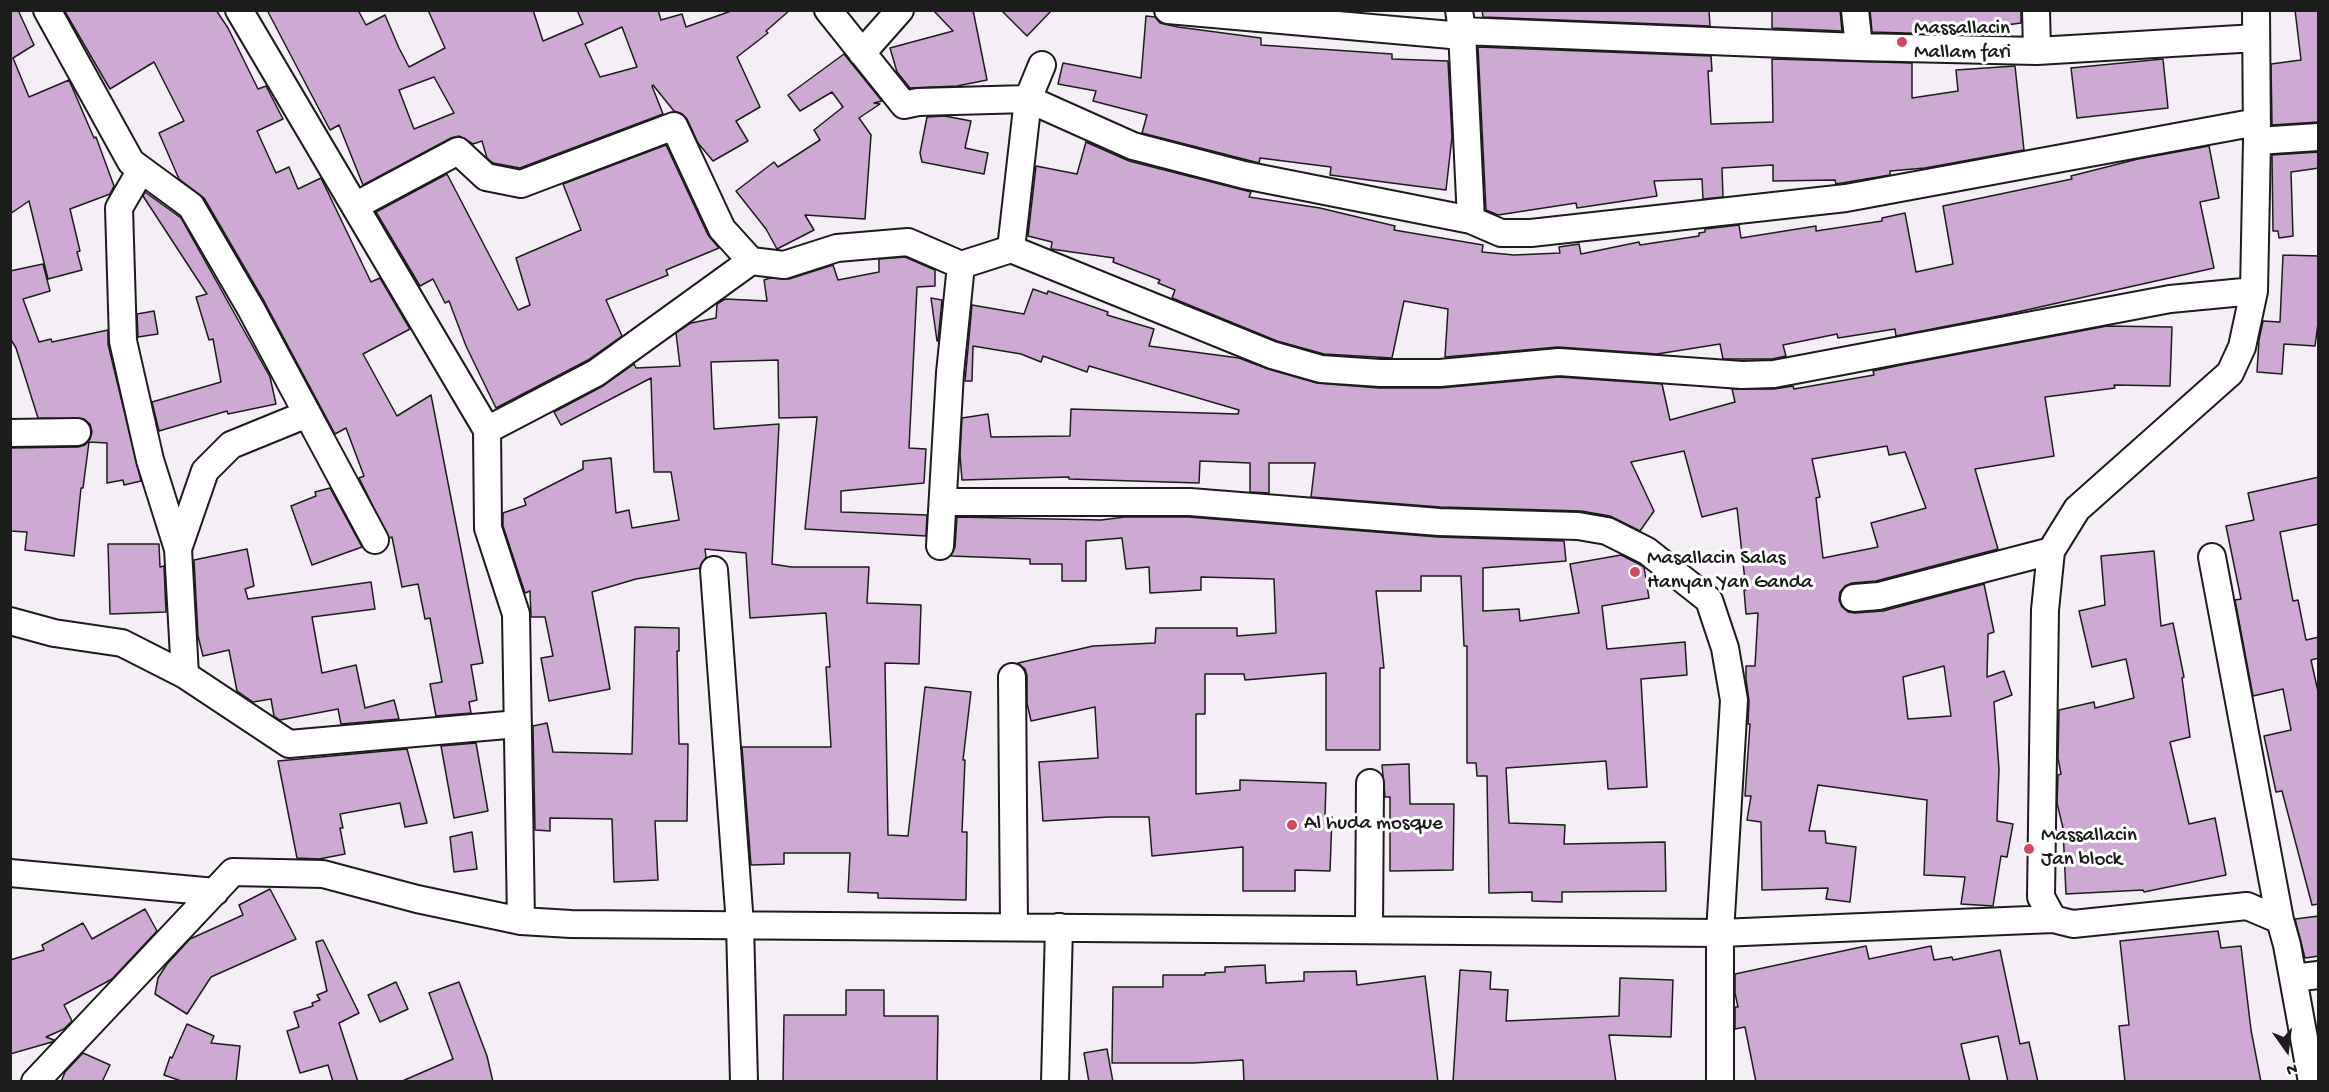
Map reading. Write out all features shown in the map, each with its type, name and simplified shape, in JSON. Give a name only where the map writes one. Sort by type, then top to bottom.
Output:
[{"type":"street","points":[[47,10],[131,162],[191,206],[251,309],[375,540]]},
{"type":"street","points":[[239,10],[487,430],[488,528],[516,614],[521,921]]},
{"type":"street","points":[[828,10],[904,105],[918,102],[1028,99],[1133,146],[1244,175],[1471,220],[1501,233],[1531,233],[1846,198],[2257,131],[2319,137]]},
{"type":"street","points":[[862,53],[900,10]]},
{"type":"street","points":[[1168,10],[1450,35],[1461,21]]},
{"type":"street","points":[[1856,10],[1859,47]]},
{"type":"street","points":[[2036,10],[2037,51]]},
{"type":"street","points":[[2053,919],[2041,897],[2045,610],[2051,551],[2077,509],[2230,373],[2242,347],[2254,291],[2257,131],[2256,10]]},
{"type":"street","points":[[1461,21],[1859,47],[2037,51],[2256,38]]},
{"type":"street","points":[[1461,21],[1471,220]]},
{"type":"street","points":[[1011,249],[1028,99],[1042,65]]},
{"type":"street","points":[[355,206],[458,151],[486,177],[521,184],[674,126],[722,229],[751,261],[784,265],[837,248],[908,242],[961,265],[1011,249],[1272,355],[1321,369],[1380,373],[1440,373],[1559,362],[1742,375],[1774,375],[2169,299],[2254,291]]},
{"type":"street","points":[[141,170],[119,208],[123,341],[150,459],[178,549],[185,675]]},
{"type":"street","points":[[487,430],[596,374],[751,261]]},
{"type":"street","points":[[940,546],[950,373],[961,265]]},
{"type":"street","points":[[178,549],[205,471],[231,445],[307,414]]},
{"type":"street","points":[[10,433],[77,432]]},
{"type":"street","points":[[942,502],[1190,502],[1439,522],[1578,526],[1607,531],[1647,551],[1709,600],[1725,648],[1734,700],[1720,933],[1720,1082]]},
{"type":"street","points":[[1854,598],[1879,596],[2051,551]]},
{"type":"street","points":[[2212,557],[2280,920],[2313,1082]]},
{"type":"street","points":[[714,570],[740,925],[744,1082]]},
{"type":"street","points":[[10,621],[54,633],[122,643],[185,675],[289,744],[518,723]]},
{"type":"street","points":[[1012,676],[1014,927]]},
{"type":"street","points":[[1369,930],[1370,783]]},
{"type":"street","points":[[10,873],[215,892]]},
{"type":"street","points":[[34,1082],[233,873],[324,874],[417,899],[521,921],[740,925],[1720,933],[2053,919],[2073,924],[2247,906],[2280,920]]},
{"type":"street","points":[[1055,1082],[1059,927]]},
{"type":"street","points":[[2293,978],[2319,975]]},
{"type":"building","points":[[10,10],[18,10],[34,45],[13,58],[29,97],[69,80],[94,138],[96,137],[114,186],[110,194],[70,209],[82,270],[48,279],[29,201],[10,214]]},
{"type":"building","points":[[64,10],[216,10],[228,28],[258,89],[266,86],[283,119],[257,131],[276,173],[289,167],[298,189],[321,178],[371,282],[380,278],[410,329],[363,354],[397,416],[431,395],[483,663],[471,665],[477,700],[469,702],[471,713],[436,716],[430,684],[442,682],[430,618],[425,619],[418,584],[402,587],[392,537],[389,538],[359,478],[364,476],[346,428],[335,434],[264,301],[204,198],[179,179],[159,133],[184,121],[154,62],[110,89]]},
{"type":"building","points":[[267,10],[358,10],[366,25],[385,15],[409,67],[445,48],[428,10],[533,10],[543,41],[583,24],[577,10],[658,10],[661,20],[682,14],[686,27],[734,10],[790,10],[766,31],[768,33],[737,57],[760,107],[736,121],[748,141],[713,161],[698,143],[687,119],[674,111],[653,85],[663,114],[520,168],[493,163],[487,158],[482,141],[473,144],[459,136],[451,138],[363,185],[339,125],[330,130]],"holes":[[[622,27],[637,67],[600,77],[585,44]],[[434,77],[454,113],[414,129],[399,90]]]},
{"type":"building","points":[[933,10],[973,10],[987,80],[957,86],[910,88],[897,72],[890,48],[953,31]]},
{"type":"building","points":[[1001,10],[1052,10],[1027,36]]},
{"type":"building","points":[[1482,10],[1709,10],[1710,26],[1483,17]]},
{"type":"building","points":[[1772,10],[1840,10],[1842,31],[1772,28]]},
{"type":"building","points":[[1870,10],[2021,10],[2021,23],[1940,34],[1872,32]]},
{"type":"building","points":[[2295,10],[2319,10],[2319,122],[2272,125],[2271,64],[2301,60]]},
{"type":"building","points":[[1146,16],[1155,17],[1160,23],[1178,27],[1261,38],[1261,45],[1392,54],[1392,59],[1448,61],[1452,137],[1446,190],[1330,175],[1331,167],[1260,158],[1259,163],[1142,133],[1147,115],[1093,101],[1096,91],[1058,84],[1063,63],[1141,78]]},
{"type":"building","points":[[1478,47],[1711,56],[1712,71],[1708,71],[1711,124],[1773,122],[1772,59],[1912,63],[1912,98],[1958,91],[1956,70],[2015,66],[2024,150],[1925,168],[1890,171],[1890,175],[1836,184],[1835,180],[1773,181],[1773,165],[1722,168],[1723,197],[1703,199],[1702,179],[1654,181],[1657,196],[1577,208],[1576,203],[1498,215],[1486,210]]},
{"type":"building","points":[[844,54],[882,101],[874,103],[880,104],[859,118],[871,135],[865,219],[805,215],[814,230],[777,249],[766,229],[736,191],[774,162],[778,167],[820,140],[814,130],[843,107],[832,92],[800,111],[788,95]]},
{"type":"building","points":[[2163,59],[2168,108],[2077,118],[2071,68]]},
{"type":"building","points":[[945,116],[971,121],[965,148],[988,153],[984,174],[922,162],[920,153],[927,117]]},
{"type":"building","points":[[1086,142],[1129,161],[1251,192],[1249,197],[1320,208],[1395,226],[1394,230],[1483,245],[1482,252],[1514,255],[1560,253],[1559,247],[1579,244],[1581,254],[1639,242],[1640,245],[1699,236],[1699,233],[1705,232],[1705,229],[1739,225],[1741,238],[1816,226],[1816,231],[1882,221],[1882,218],[1905,213],[1916,272],[1953,264],[1943,206],[2072,179],[2071,176],[2138,159],[2209,146],[2219,198],[2200,202],[2214,268],[2004,315],[1896,336],[1895,329],[1838,338],[1837,334],[1783,345],[1786,356],[1772,359],[1723,359],[1720,344],[1657,354],[1558,347],[1445,357],[1448,309],[1404,301],[1392,358],[1324,354],[1277,341],[1172,298],[1175,290],[1158,283],[1160,280],[1113,262],[1114,258],[1051,249],[1052,242],[1028,236],[1036,166],[1077,174]]},
{"type":"building","points":[[666,145],[708,235],[719,248],[666,270],[668,275],[606,300],[622,336],[588,360],[496,408],[466,346],[449,301],[445,303],[433,279],[420,286],[376,212],[447,174],[518,310],[530,305],[516,258],[581,230],[563,184]]},
{"type":"building","points":[[2319,152],[2319,168],[2291,172],[2293,236],[2279,238],[2278,231],[2273,231],[2272,155]]},
{"type":"building","points":[[145,192],[181,218],[270,377],[276,404],[228,414],[227,411],[159,431],[152,402],[221,382],[213,339],[209,340],[196,297],[207,294],[143,196]]},
{"type":"building","points":[[2283,255],[2319,256],[2319,316],[2315,346],[2284,344],[2282,374],[2257,372],[2263,321],[2280,322]]},
{"type":"building","points":[[905,257],[935,270],[935,286],[917,287],[909,448],[926,449],[924,483],[841,491],[841,512],[927,515],[926,536],[805,529],[817,417],[779,418],[778,360],[711,362],[714,429],[779,424],[772,564],[791,567],[869,567],[867,603],[921,605],[919,664],[885,663],[888,835],[908,836],[925,687],[971,692],[963,760],[965,760],[962,832],[967,832],[966,900],[878,898],[878,893],[848,892],[850,853],[784,853],[784,864],[751,865],[742,747],[831,747],[826,667],[830,667],[826,613],[750,618],[746,553],[705,549],[706,557],[700,568],[636,579],[592,592],[610,689],[549,701],[541,658],[553,656],[545,617],[531,617],[530,591],[525,593],[503,526],[503,513],[526,505],[524,499],[583,469],[583,461],[611,458],[616,513],[629,510],[632,528],[679,520],[671,472],[654,472],[651,378],[561,425],[554,412],[603,386],[634,364],[636,368],[680,366],[676,333],[691,323],[716,318],[717,304],[725,299],[767,301],[764,280],[789,279],[833,265],[838,280],[879,272],[879,259]]},
{"type":"building","points":[[43,264],[50,291],[23,299],[39,342],[51,339],[52,342],[108,330],[108,344],[141,481],[124,485],[123,480],[107,483],[107,443],[89,442],[83,488],[81,488],[74,556],[25,550],[27,532],[10,531],[10,448],[78,447],[85,445],[92,432],[90,424],[84,419],[38,418],[16,348],[10,338],[10,271]]},
{"type":"building","points":[[1033,289],[1047,294],[1048,291],[1108,312],[1107,315],[1154,329],[1149,346],[1239,358],[1317,383],[1379,388],[1440,388],[1559,377],[1662,384],[1670,420],[1735,402],[1732,389],[1774,389],[1793,386],[1794,389],[1874,375],[1873,371],[1901,365],[2107,326],[2172,327],[2170,386],[2114,385],[2115,388],[2045,397],[2054,456],[1975,469],[1998,549],[1876,581],[1852,583],[1840,592],[1839,600],[1842,607],[1848,612],[1855,613],[1883,611],[1984,584],[1994,632],[1988,634],[1987,677],[2004,671],[2012,695],[1994,702],[1999,769],[1997,821],[2013,824],[2007,857],[2001,856],[1993,906],[1961,904],[1965,877],[1924,875],[1927,800],[1818,785],[1809,831],[1825,831],[1826,843],[1856,847],[1850,902],[1826,899],[1828,888],[1762,890],[1761,822],[1747,820],[1751,796],[1745,796],[1750,724],[1748,724],[1746,666],[1755,666],[1758,613],[1746,614],[1744,590],[1746,590],[1737,508],[1702,517],[1684,451],[1631,462],[1654,511],[1640,531],[1610,516],[1581,511],[1440,507],[1311,497],[1315,463],[1269,463],[1269,493],[1250,492],[1250,463],[1200,461],[1199,483],[1069,479],[1069,477],[962,480],[960,455],[962,418],[988,414],[991,437],[1070,436],[1071,409],[1238,414],[1239,410],[1089,366],[1087,372],[1043,356],[1041,362],[1021,354],[973,346],[972,381],[965,381],[972,305],[1024,314]],"holes":[[[1887,446],[1889,455],[1905,452],[1926,508],[1871,523],[1878,547],[1823,558],[1816,498],[1820,497],[1812,459]],[[1944,666],[1951,716],[1908,719],[1903,677]]]},
{"type":"building","points":[[931,298],[942,300],[938,341],[937,341]]},
{"type":"building","points":[[154,311],[158,334],[138,337],[137,314]]},
{"type":"building","points":[[2319,477],[2319,524],[2280,532],[2293,601],[2298,600],[2306,640],[2319,637],[2319,658],[2311,660],[2319,696],[2319,904],[2312,905],[2282,791],[2276,792],[2264,736],[2291,730],[2283,689],[2253,696],[2235,600],[2241,599],[2226,526],[2254,520],[2248,493]]},
{"type":"building","points":[[330,488],[362,547],[312,565],[291,506],[316,496],[315,492]]},
{"type":"building","points":[[957,517],[1101,520],[1125,517],[1189,517],[1438,537],[1564,541],[1566,561],[1483,568],[1483,611],[1519,609],[1520,621],[1579,613],[1570,564],[1621,555],[1639,564],[1644,567],[1649,598],[1602,606],[1607,649],[1685,642],[1687,675],[1641,679],[1647,787],[1608,789],[1606,761],[1506,768],[1509,823],[1565,825],[1564,844],[1665,842],[1666,891],[1562,892],[1562,902],[1532,901],[1532,892],[1489,893],[1487,776],[1477,776],[1476,763],[1467,763],[1467,646],[1464,646],[1461,576],[1421,576],[1421,591],[1376,591],[1384,668],[1380,668],[1380,750],[1326,750],[1326,673],[1245,680],[1244,674],[1205,674],[1205,714],[1196,714],[1196,794],[1240,790],[1240,780],[1326,783],[1325,817],[1332,817],[1330,871],[1295,870],[1295,891],[1243,891],[1243,847],[1152,856],[1149,817],[1043,821],[1039,762],[1098,758],[1095,707],[1031,721],[1027,703],[1027,676],[1025,669],[1018,663],[1093,646],[1155,643],[1156,628],[1237,628],[1237,636],[1276,633],[1274,579],[1201,577],[1201,590],[1150,593],[1149,567],[1126,569],[1122,538],[1086,541],[1086,581],[1062,581],[1062,564],[1030,564],[1030,559],[951,556],[955,547]]},
{"type":"building","points":[[108,544],[159,544],[160,567],[164,566],[166,612],[110,614]]},
{"type":"building","points":[[247,549],[254,586],[245,589],[248,599],[371,582],[375,609],[312,617],[322,673],[356,665],[365,708],[394,700],[399,719],[341,724],[338,709],[280,720],[274,716],[271,699],[253,702],[237,691],[229,650],[203,656],[198,636],[194,560]]},
{"type":"building","points":[[2154,551],[2161,626],[2173,623],[2184,677],[2182,678],[2190,737],[2170,742],[2189,824],[2215,818],[2226,875],[2144,892],[2143,890],[2066,894],[2063,828],[2057,803],[2058,775],[2061,774],[2058,758],[2059,710],[2094,702],[2095,708],[2134,698],[2126,659],[2092,667],[2079,611],[2105,605],[2101,556]]},
{"type":"building","points":[[635,627],[679,628],[679,651],[677,651],[679,744],[688,744],[687,821],[655,821],[658,880],[614,882],[612,819],[550,818],[550,831],[535,830],[533,726],[547,723],[553,752],[632,754]]},
{"type":"building","points":[[476,743],[488,811],[454,818],[441,746]]},
{"type":"building","points":[[407,749],[427,823],[405,827],[400,803],[340,814],[345,854],[319,859],[297,858],[278,761]]},
{"type":"building","points":[[1409,764],[1410,804],[1454,804],[1453,870],[1390,871],[1390,797],[1385,797],[1382,765]]},
{"type":"building","points":[[472,832],[477,869],[454,872],[450,837]]},
{"type":"building","points":[[270,889],[296,939],[211,977],[187,1014],[155,994],[158,978],[167,964],[190,939],[243,915],[239,905]]},
{"type":"building","points":[[145,909],[157,931],[112,979],[64,1005],[72,1021],[64,1029],[46,1037],[54,1040],[52,1042],[10,1054],[10,960],[44,950],[42,945],[83,923],[92,939]]},
{"type":"building","points":[[2319,916],[2319,956],[2305,958],[2295,919]]},
{"type":"building","points":[[2218,931],[2221,948],[2241,946],[2251,1030],[2261,1082],[2125,1082],[2119,1026],[2129,1025],[2120,941]]},
{"type":"building","points":[[323,940],[359,1013],[339,1023],[358,1082],[333,1082],[328,1065],[300,1073],[287,1031],[299,1027],[294,1012],[313,1006],[312,1003],[320,1000],[317,995],[327,991],[316,942]]},
{"type":"building","points":[[1866,946],[1869,959],[1931,946],[1934,960],[1952,957],[1953,960],[2000,950],[2020,1044],[2029,1042],[2038,1082],[2008,1082],[1998,1036],[1961,1044],[1970,1082],[1756,1082],[1745,1027],[1735,1029],[1735,1007],[1738,1007],[1735,974]]},
{"type":"building","points":[[1265,965],[1266,983],[1304,981],[1304,972],[1356,971],[1357,985],[1425,976],[1438,1082],[1244,1082],[1243,1060],[1193,1063],[1112,1063],[1113,987],[1163,987],[1163,975],[1205,975],[1205,973],[1225,972],[1225,967]]},
{"type":"building","points":[[1460,970],[1491,972],[1490,989],[1508,990],[1506,1021],[1619,1016],[1620,978],[1673,980],[1671,1037],[1609,1035],[1616,1082],[1453,1082]]},
{"type":"building","points":[[396,982],[408,1009],[380,1022],[368,995]]},
{"type":"building","points":[[459,982],[487,1056],[493,1082],[400,1082],[453,1059],[429,993]]},
{"type":"building","points":[[846,990],[884,990],[884,1016],[938,1016],[937,1082],[783,1082],[784,1015],[846,1015]]},
{"type":"building","points":[[187,1024],[214,1036],[211,1043],[240,1046],[236,1082],[184,1082],[164,1075],[170,1057],[172,1058]]},
{"type":"building","points":[[1107,1049],[1113,1082],[1089,1082],[1084,1053]]},
{"type":"building","points":[[83,1053],[110,1065],[102,1082],[61,1082],[65,1072]]},
{"type":"place","name":"Massallacin Mallam fari","points":[[1902,42]]},
{"type":"place","name":"Masallacin Salas Hanyan Yan Ganda","points":[[1635,572]]},
{"type":"place","name":"Al huda mosque","points":[[1292,825]]},
{"type":"place","name":"Massallacin Jan block","points":[[2029,849]]}]
